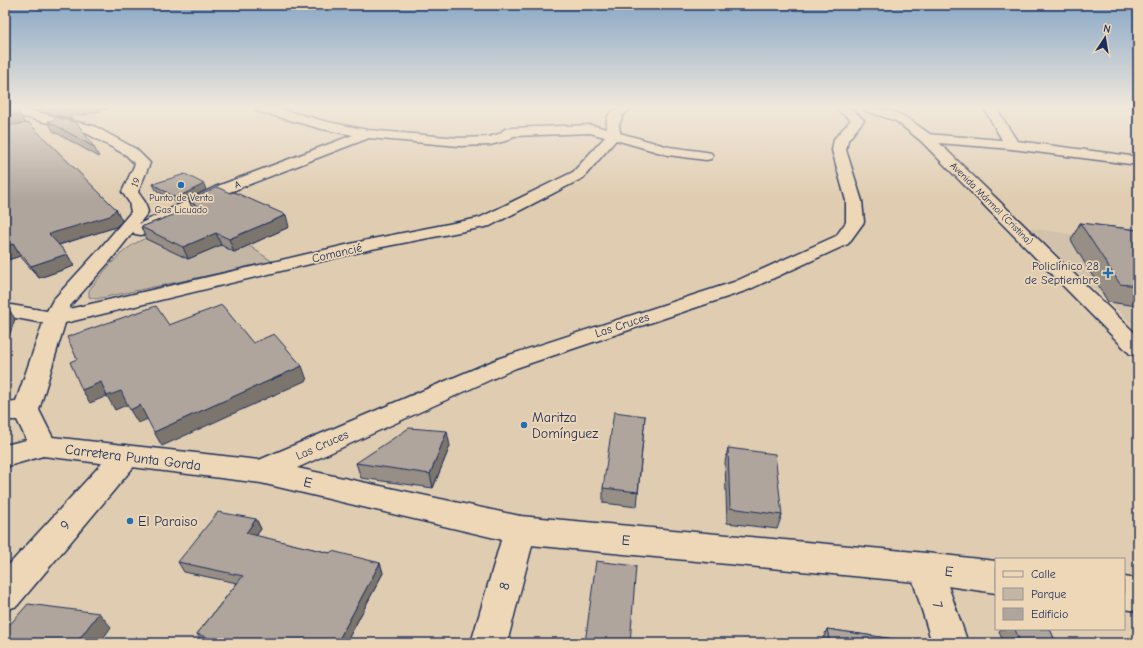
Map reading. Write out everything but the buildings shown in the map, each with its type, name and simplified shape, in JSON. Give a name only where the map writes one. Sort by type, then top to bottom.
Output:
[{"type":"street","name":"19","points":[[55,319],[60,304],[140,212],[137,202],[130,192],[143,163],[131,152],[106,138]]},
{"type":"street","name":"A","points":[[112,246],[220,190],[357,138]]},
{"type":"street","points":[[416,138],[459,142],[490,141],[500,138]]},
{"type":"street","name":"Comancié","points":[[5,310],[55,319],[372,244],[484,222],[578,175],[611,138]]},
{"type":"street","points":[[626,138],[668,150],[706,156]]},
{"type":"street","name":"Las Cruces","points":[[262,472],[508,363],[741,286],[842,240],[855,222],[854,201],[839,150],[842,138]]},
{"type":"street","name":"Avenida Mármol (Cristina)","points":[[926,138],[1138,349]]},
{"type":"street","points":[[929,138],[1012,145],[1138,161]]},
{"type":"street","points":[[1008,138],[1012,145]]},
{"type":"street","points":[[43,446],[16,411],[55,319]]},
{"type":"street","name":"Carretera Punta Gorda","points":[[5,456],[43,446],[262,472]]},
{"type":"street","name":"9","points":[[5,594],[126,456]]},
{"type":"street","name":"E","points":[[262,472],[520,530],[926,568],[995,576]]},
{"type":"street","name":"8","points":[[489,643],[520,530]]},
{"type":"street","name":"7","points":[[926,568],[950,643]]},
{"type":"street","points":[[1125,593],[1138,594]]},
{"type":"shaded area","name":"Policlínico 28 de Septiembre","points":[[1029,228],[1138,244],[1138,329],[1108,301]]},
{"type":"green space","points":[[149,237],[221,245],[234,252],[248,245],[273,262],[96,299],[89,297],[89,290],[115,259],[139,241]]},
{"type":"place","name":"Punto de Venta Gas Licuado","points":[[181,185]]},
{"type":"place","name":"Policlínico 28 de Septiembre","points":[[1108,273]]},
{"type":"place","name":"Maritza Domínguez","points":[[524,425]]},
{"type":"place","name":"El Paraiso","points":[[130,521]]}]
